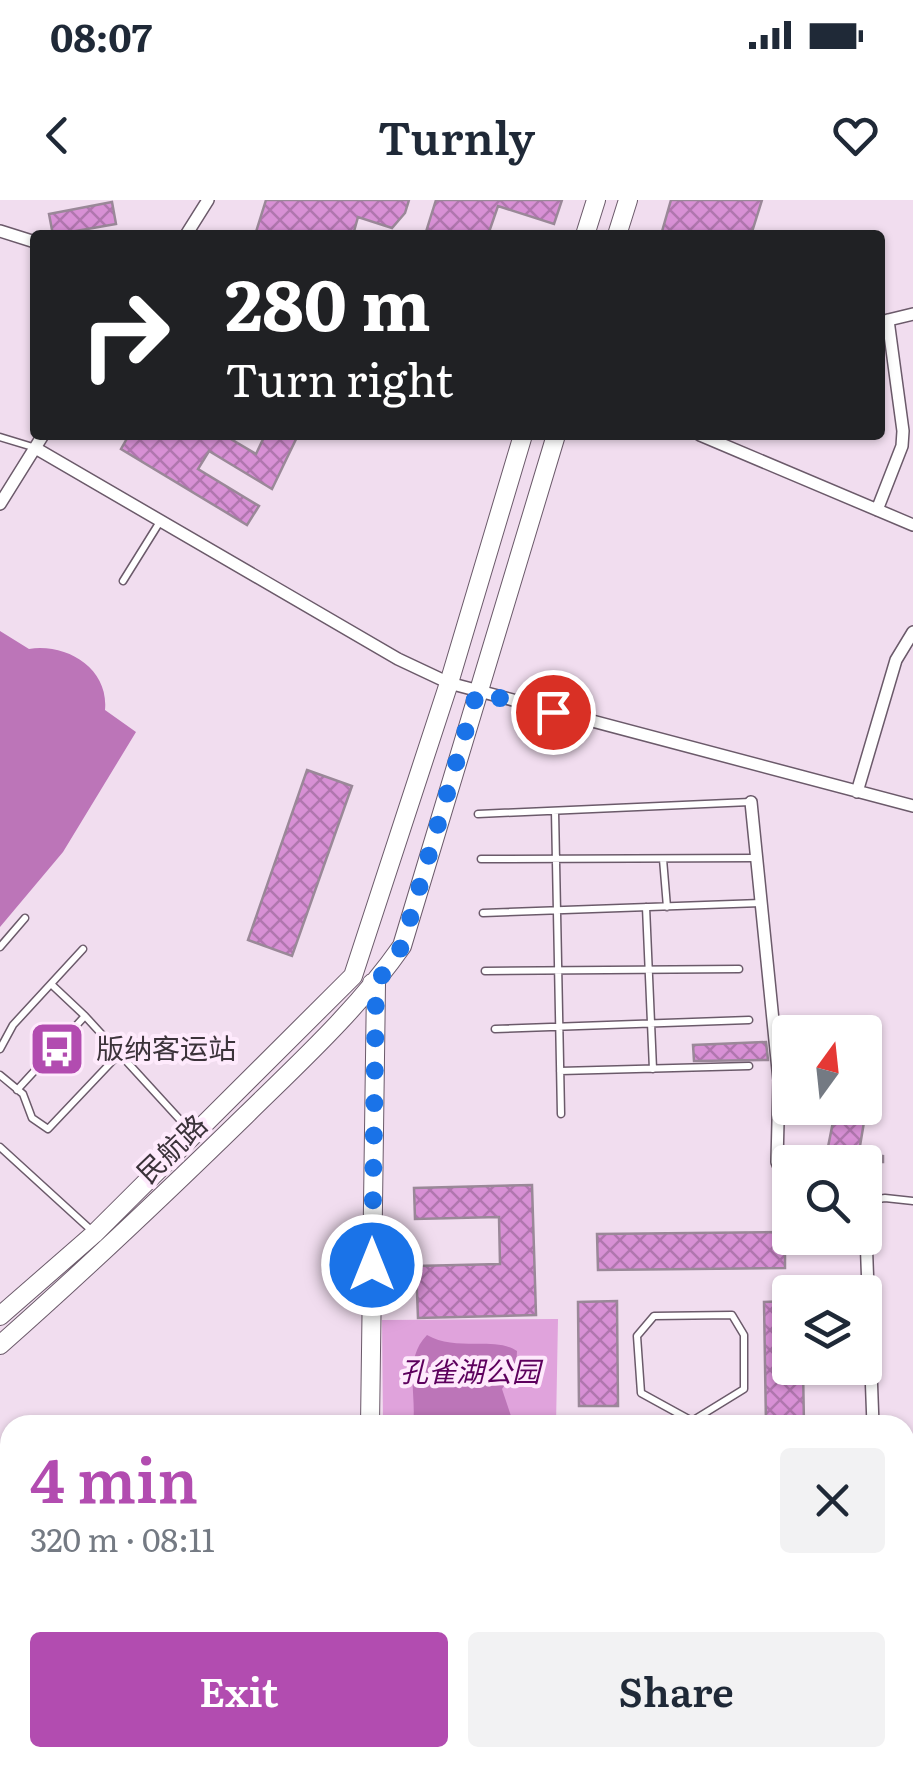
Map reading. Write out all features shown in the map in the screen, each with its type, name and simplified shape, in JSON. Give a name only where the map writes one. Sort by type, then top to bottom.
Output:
[{"type":"main road","points":[[586,230],[596,200]]},
{"type":"main road","points":[[619,230],[628,200]]},
{"type":"main road","points":[[370,1415],[376,984],[353,976],[450,683],[522,440]]},
{"type":"main road","name":"民航路","points":[[0,1345],[108,1250],[376,984],[402,946],[554,440]]},
{"type":"main road","name":"民航路","points":[[0,1316],[94,1234],[353,976]]},
{"type":"street","points":[[189,230],[208,200]]},
{"type":"street","points":[[0,231],[30,240]]},
{"type":"street","points":[[885,321],[913,314]]},
{"type":"street","points":[[877,510],[904,431],[885,326]]},
{"type":"street","points":[[0,504],[41,440]]},
{"type":"street","points":[[712,440],[913,525]]},
{"type":"street","points":[[37,449],[398,659],[450,683],[913,806]]},
{"type":"street","points":[[857,792],[896,660],[913,632]]},
{"type":"street","points":[[751,802],[779,1080],[777,1145]]},
{"type":"street","points":[[867,1255],[873,1415]]},
{"type":"lane","points":[[0,437],[37,449]]},
{"type":"lane","points":[[122,582],[161,520]]},
{"type":"lane","points":[[478,814],[751,802]]},
{"type":"lane","points":[[556,811],[561,1114]]},
{"type":"lane","points":[[481,859],[757,858]]},
{"type":"lane","points":[[663,859],[667,907]]},
{"type":"lane","points":[[483,914],[762,903]]},
{"type":"lane","points":[[646,907],[653,1069]]},
{"type":"lane","points":[[0,948],[25,918]]},
{"type":"lane","points":[[0,1048],[13,1025],[83,949]]},
{"type":"lane","points":[[485,971],[739,969]]},
{"type":"lane","points":[[51,984],[194,1135]]},
{"type":"lane","points":[[18,1090],[85,1016]]},
{"type":"lane","points":[[496,1029],[749,1020]]},
{"type":"lane","points":[[0,1074],[23,1094],[32,1118],[48,1130],[120,1053]]},
{"type":"lane","points":[[560,1071],[749,1066]]},
{"type":"lane","points":[[0,1147],[108,1250]]},
{"type":"lane","points":[[882,1199],[913,1202]]},
{"type":"lane","points":[[678,1415],[640,1393],[637,1336],[654,1316],[732,1315],[744,1335],[744,1389],[704,1415]]},
{"type":"green space","name":"孔雀湖公园","points":[[558,1319],[556,1415],[383,1415],[382,1320]]},
{"type":"shaded area","points":[[0,631],[29,649],[57,650],[82,661],[100,682],[105,710],[136,732],[63,852],[0,927]]},
{"type":"shaded area","points":[[427,1335],[450,1343],[498,1345],[517,1351],[516,1369],[502,1389],[511,1415],[414,1415],[413,1366]]},
{"type":"building","points":[[266,200],[409,200],[405,213],[392,228],[358,217],[354,230],[257,230]]},
{"type":"building","points":[[436,200],[562,200],[554,224],[498,206],[490,230],[427,230]]},
{"type":"building","points":[[671,200],[762,200],[753,230],[662,230]]},
{"type":"building","points":[[112,202],[116,224],[52,230],[49,214]]},
{"type":"building","points":[[126,440],[232,440],[256,454],[263,440],[296,440],[272,489],[209,451],[198,469],[259,506],[247,525],[121,449]]},
{"type":"building","points":[[307,770],[352,786],[292,956],[248,940]]},
{"type":"building","points":[[766,1042],[768,1060],[694,1061],[693,1045]]},
{"type":"building","points":[[832,1125],[864,1125],[860,1145],[828,1145]]},
{"type":"building","points":[[532,1185],[536,1315],[418,1318],[416,1266],[500,1264],[499,1217],[415,1219],[414,1188]]},
{"type":"building","points":[[772,1232],[772,1255],[785,1255],[785,1268],[598,1270],[597,1234]]},
{"type":"building","points":[[617,1301],[618,1406],[579,1406],[578,1302]]},
{"type":"building","points":[[764,1302],[772,1302],[772,1385],[803,1385],[804,1415],[766,1415]]},
{"type":"place","name":"版纳客运站","points":[[57,1049]]},
{"type":"route","points":[[372,1265],[376,984],[402,946],[477,692],[553,712]]}]
